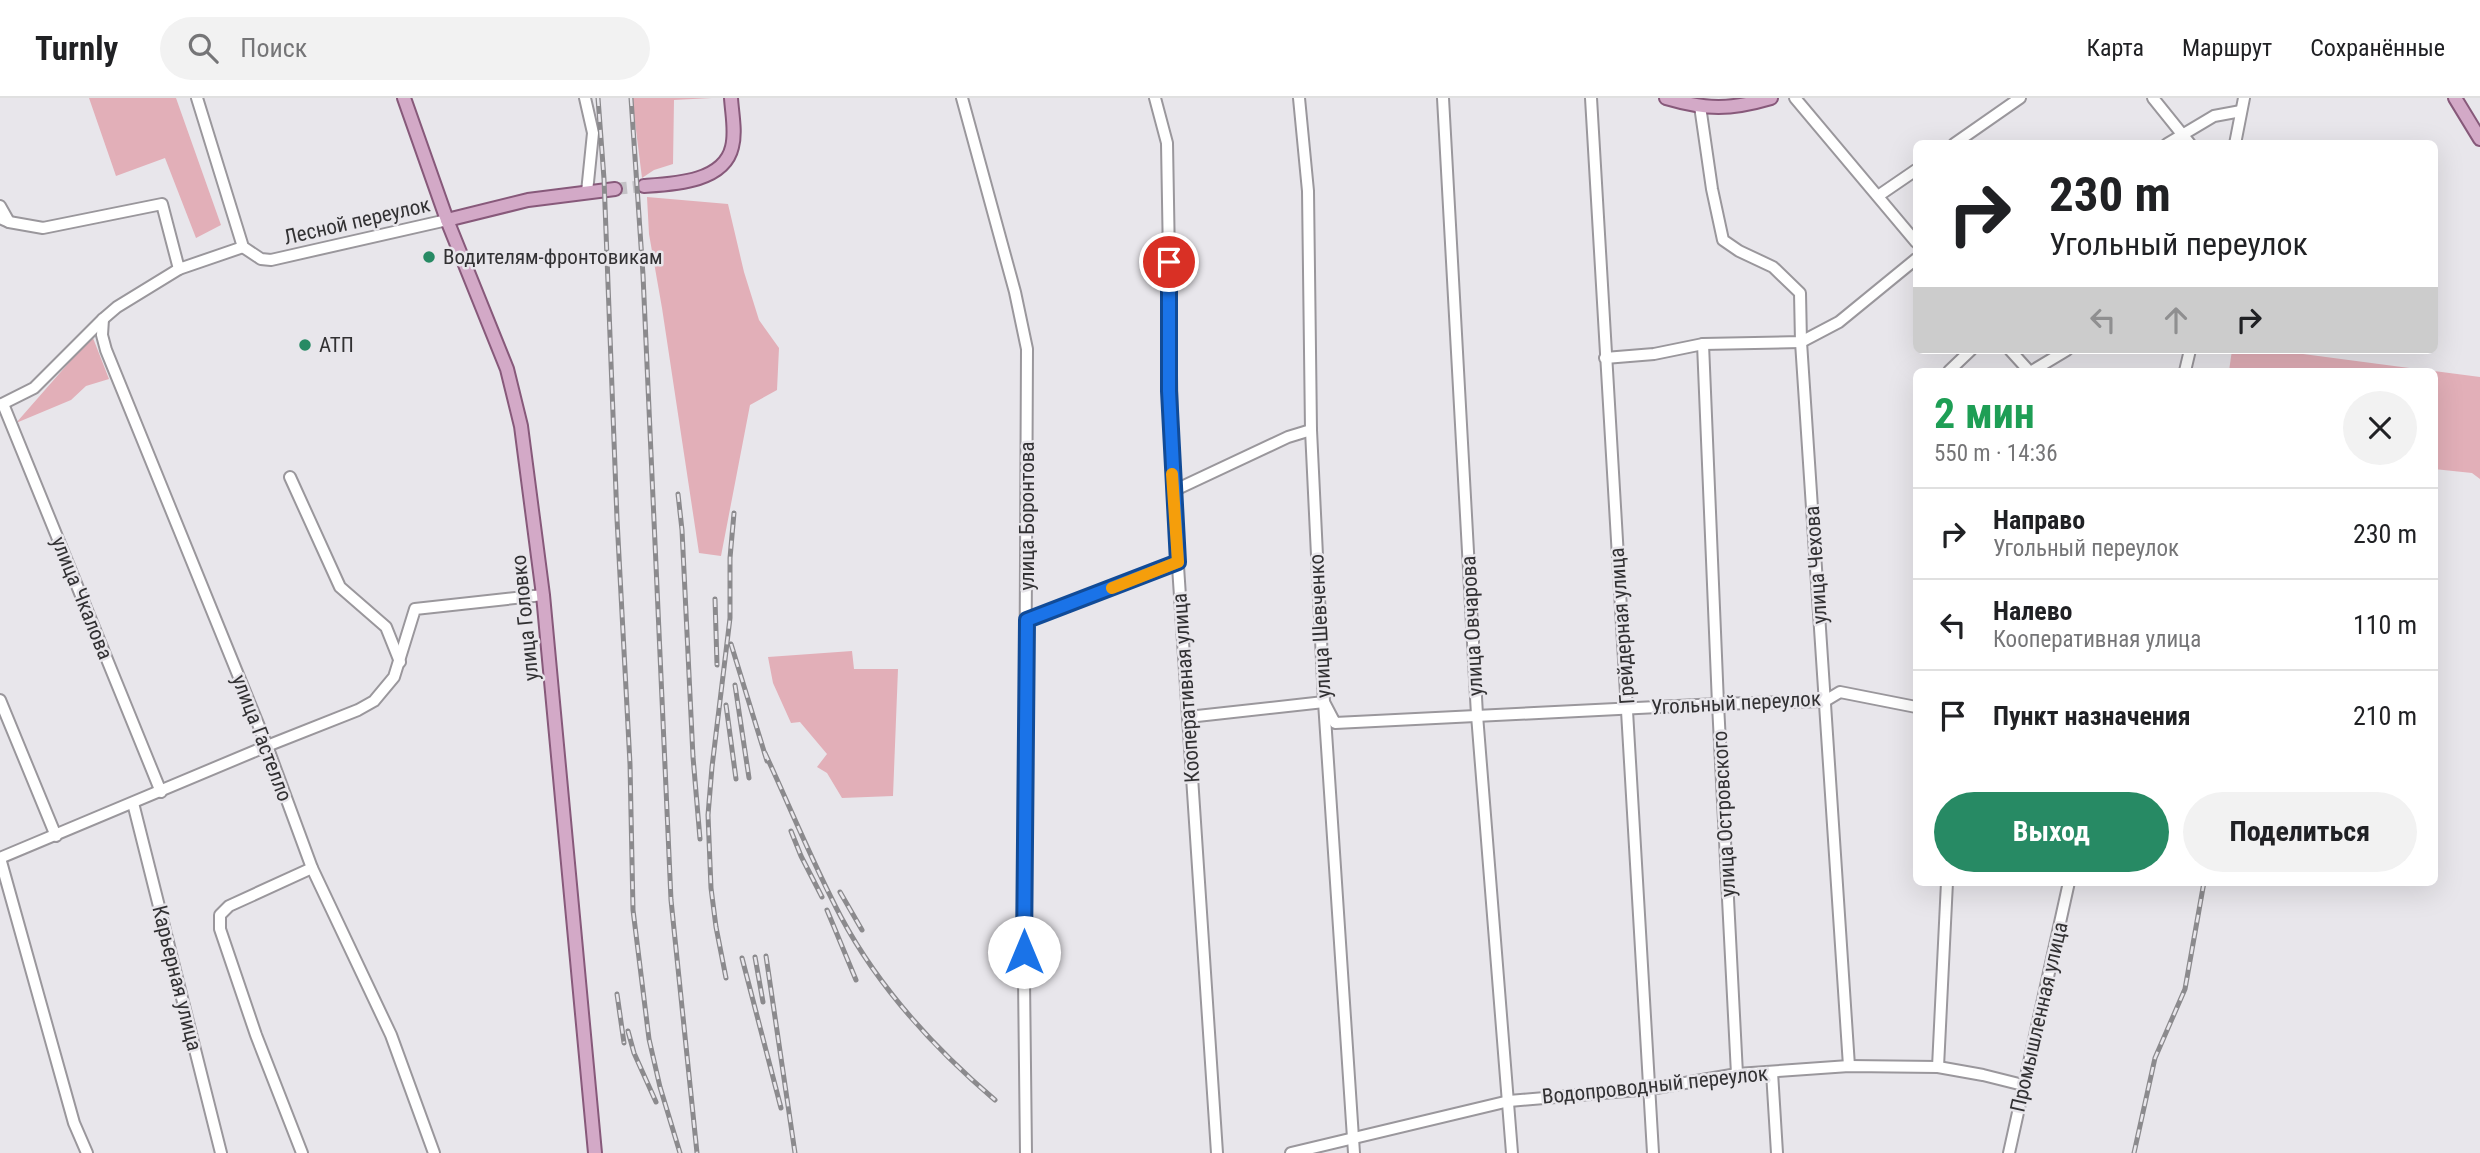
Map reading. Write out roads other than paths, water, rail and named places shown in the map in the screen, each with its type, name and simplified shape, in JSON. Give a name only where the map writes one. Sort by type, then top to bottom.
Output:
[{"type":"main road","name":"улица Головко","points":[[404,98],[447,220],[507,369],[516,403],[543,595],[595,1153]]},
{"type":"main road","points":[[644,186],[708,176],[727,161],[732,147],[731,98]]},
{"type":"main road","points":[[1666,98],[1700,106],[1739,107],[1771,98]]},
{"type":"main road","points":[[2455,98],[2480,139]]},
{"type":"main road","name":"Лесной переулок","points":[[447,220],[528,200],[615,189]]},
{"type":"street","points":[[2,405],[22,396],[45,380],[87,332],[117,307],[179,269],[243,247],[197,98]]},
{"type":"street","points":[[585,98],[593,134],[587,192]]},
{"type":"street","name":"улица Боронтова","points":[[962,98],[1015,292],[1027,349],[1024,965],[1026,1153]]},
{"type":"street","name":"Кооперативная улица","points":[[1155,98],[1167,143],[1173,491],[1217,1153]]},
{"type":"street","name":"улица Шевченко","points":[[1299,98],[1308,191],[1311,430],[1324,702],[1354,1153]]},
{"type":"street","name":"улица Овчарова","points":[[1443,98],[1477,715],[1511,1153]]},
{"type":"street","name":"Грейдерная улица","points":[[1591,98],[1653,1153]]},
{"type":"street","points":[[1795,98],[1913,238]]},
{"type":"street","points":[[1960,140],[2020,98]]},
{"type":"street","points":[[2153,98],[2187,140]]},
{"type":"street","points":[[2236,140],[2244,98]]},
{"type":"street","name":"улица Чехова","points":[[1700,106],[1712,189],[1723,240],[1773,267],[1800,293],[1801,342],[1849,1066]]},
{"type":"street","points":[[2174,140],[2214,116],[2241,111]]},
{"type":"street","points":[[1878,196],[1913,172]]},
{"type":"street","points":[[0,206],[4,220],[43,228],[162,204],[179,269]]},
{"type":"street","name":"Лесной переулок","points":[[243,247],[261,259],[271,260],[447,220]]},
{"type":"street","points":[[1605,358],[1654,354],[1703,344],[1801,342],[1839,322],[1913,261]]},
{"type":"street","name":"улица Гастелло","points":[[103,319],[102,335],[106,350],[267,746],[312,868],[391,1035],[434,1153]]},
{"type":"street","name":"улица Островского","points":[[1703,344],[1718,704],[1738,1074]]},
{"type":"street","points":[[1951,368],[1967,354]]},
{"type":"street","points":[[2015,354],[2027,368]]},
{"type":"street","points":[[2035,368],[2060,354]]},
{"type":"street","name":"улица Чкалова","points":[[2,405],[161,792]]},
{"type":"street","points":[[1173,491],[1288,437],[1311,430]]},
{"type":"street","points":[[290,477],[340,587],[386,627],[400,662]]},
{"type":"street","points":[[1027,620],[1178,562]]},
{"type":"street","points":[[87,1153],[74,1123],[0,858],[267,746],[342,718],[374,701],[390,683],[400,662],[415,609],[543,595]]},
{"type":"street","name":"Угольный переулок","points":[[1324,702],[1335,723],[1825,701],[1840,692],[1913,707]]},
{"type":"street","points":[[0,700],[55,836]]},
{"type":"street","points":[[1188,717],[1324,702]]},
{"type":"street","name":"Карьерная улица","points":[[133,803],[221,1153]]},
{"type":"street","points":[[302,1153],[256,1035],[220,929],[220,915],[229,906],[312,868]]},
{"type":"street","points":[[1938,1067],[1947,886]]},
{"type":"street","name":"Промышленная улица","points":[[2009,1153],[2068,886]]},
{"type":"street","name":"Водопроводный переулок","points":[[1292,1153],[1509,1101],[1650,1089],[1738,1074],[1849,1066],[1938,1067],[1983,1074],[2023,1085]]},
{"type":"street","points":[[1772,1072],[1777,1153]]},
{"type":"tunnel","points":[[615,189],[644,186]]},
{"type":"railway","points":[[598,98],[604,179],[617,519],[630,764],[633,910],[649,1039],[680,1153]]},
{"type":"railway","points":[[631,98],[643,275],[671,900],[697,1153]]},
{"type":"railway","points":[[678,494],[700,839]]},
{"type":"railway","points":[[726,978],[711,888],[708,815],[730,618],[730,558],[734,513]]},
{"type":"railway","points":[[715,599],[717,665]]},
{"type":"railway","points":[[731,644],[767,761]]},
{"type":"railway","points":[[735,685],[749,778]]},
{"type":"railway","points":[[726,705],[736,779]]},
{"type":"railway","points":[[765,753],[811,856],[856,943],[909,1016],[995,1100]]},
{"type":"railway","points":[[791,831],[822,897]]},
{"type":"railway","points":[[2134,1153],[2155,1058],[2185,989],[2203,886]]},
{"type":"railway","points":[[840,892],[862,930]]},
{"type":"railway","points":[[827,910],[856,980]]},
{"type":"railway","points":[[766,956],[795,1153]]},
{"type":"railway","points":[[755,957],[763,1002]]},
{"type":"railway","points":[[742,958],[781,1108]]},
{"type":"railway","points":[[617,994],[624,1043]]},
{"type":"railway","points":[[628,1031],[634,1053],[656,1102]]},
{"type":"place","name":"Водителям-фронтовикам","points":[[429,257]]},
{"type":"place","name":"АТП","points":[[305,345]]}]
